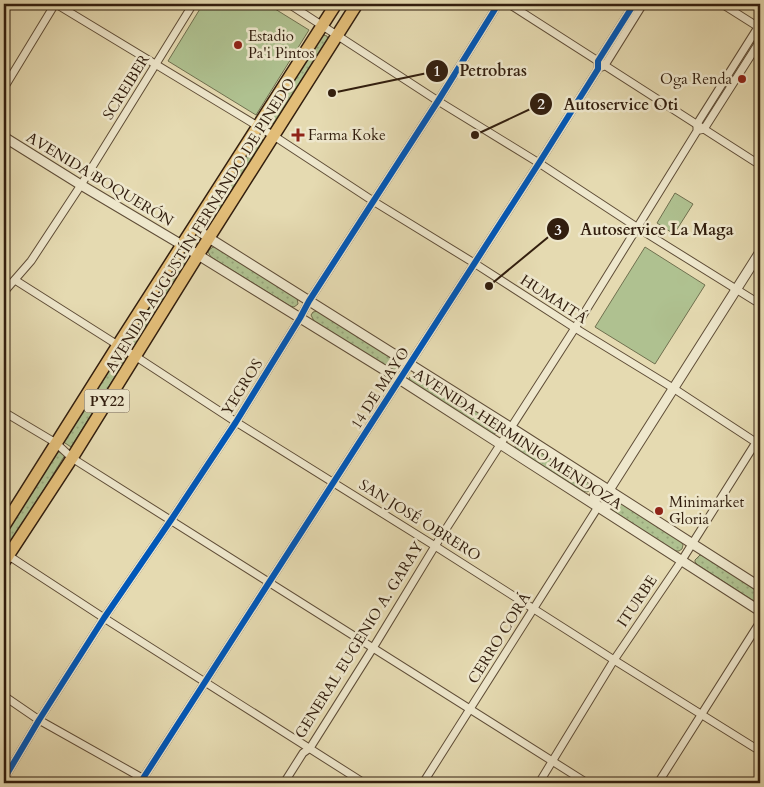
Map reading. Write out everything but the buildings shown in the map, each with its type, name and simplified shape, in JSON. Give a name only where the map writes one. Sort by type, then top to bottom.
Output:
[{"type":"highway","name":"AVENIDA AUGUSTÍN FERNANDO DE PINEDO","points":[[4,526],[336,4]]},
{"type":"highway","name":"AVENIDA AUGUSTÍN FERNANDO DE PINEDO","points":[[5,557],[72,458],[198,255],[358,4]]},
{"type":"street","name":"HUMAITÁ","points":[[56,4],[258,126],[373,201],[759,441]]},
{"type":"street","points":[[4,88],[56,4]]},
{"type":"street","name":"SCREIBER","points":[[4,292],[31,261],[81,185],[194,4]]},
{"type":"street","points":[[289,4],[438,101],[760,304]]},
{"type":"street","name":"YEGROS","points":[[4,779],[104,618],[236,422],[309,301],[498,4]]},
{"type":"street","points":[[509,4],[699,128],[760,165]]},
{"type":"street","points":[[598,69],[598,61],[634,4]]},
{"type":"street","name":"14 DE MAYO","points":[[142,781],[598,69],[605,65],[643,4]]},
{"type":"street","points":[[722,4],[760,26]]},
{"type":"street","name":"GENERAL EUGENIO A. GARAY","points":[[284,783],[303,753],[310,748],[435,546],[638,228],[760,26]]},
{"type":"street","name":"GENERAL EUGENIO A. GARAY","points":[[699,128],[760,41]]},
{"type":"street","name":"AVENIDA BOQUERÓN","points":[[4,137],[182,244]]},
{"type":"street","name":"AVENIDA HERMINIO MENDOZA","points":[[194,226],[209,238],[760,587]]},
{"type":"street","name":"AVENIDA HERMINIO MENDOZA","points":[[182,244],[399,379],[760,611]]},
{"type":"street","name":"CERRO CORÁ","points":[[609,490],[760,252]]},
{"type":"street","name":"SAN JOSÉ OBRERO","points":[[15,280],[236,422],[760,751]]},
{"type":"street","points":[[4,412],[56,443],[72,458],[587,783]]},
{"type":"street","name":"ITURBE","points":[[539,783],[614,660],[759,441]]},
{"type":"street","name":"CERRO CORÁ","points":[[598,507],[594,500],[595,493],[600,490],[609,490]]},
{"type":"street","name":"CERRO CORÁ","points":[[598,507],[607,506],[611,503],[612,496],[609,490]]},
{"type":"street","name":"CERRO CORÁ","points":[[423,783],[598,507]]},
{"type":"street","points":[[5,557],[364,783]]},
{"type":"street","points":[[658,783],[760,622]]},
{"type":"street","points":[[4,696],[39,720],[142,781],[151,783]]},
{"type":"green space","name":"Estadio Pa'i Pintos","points":[[203,4],[267,4],[309,30],[256,115],[168,61]]},
{"type":"green space","points":[[323,35],[327,36],[329,41],[277,123],[271,123],[268,118]]},
{"type":"green space","points":[[255,138],[262,139],[264,144],[209,227],[207,226],[203,221]]},
{"type":"green space","points":[[675,193],[693,204],[674,234],[657,223]]},
{"type":"green space","points":[[213,247],[297,298],[298,304],[294,307],[290,306],[211,257],[208,252]]},
{"type":"green space","points":[[645,247],[705,285],[655,364],[595,327]]},
{"type":"green space","points":[[183,252],[191,257],[134,348],[126,343]]},
{"type":"green space","points":[[318,311],[400,362],[400,368],[396,371],[392,370],[314,321],[311,315],[313,312]]},
{"type":"green space","points":[[117,353],[126,359],[71,447],[62,441]]},
{"type":"green space","points":[[414,373],[496,424],[499,427],[498,432],[492,434],[411,382],[409,378]]},
{"type":"green space","points":[[520,438],[590,483],[590,489],[587,492],[583,491],[516,449],[514,443],[516,439]]},
{"type":"green space","points":[[55,450],[65,455],[8,548],[4,545],[4,533]]},
{"type":"green space","points":[[616,502],[621,503],[681,541],[682,549],[674,551],[613,511],[612,507]]},
{"type":"green space","points":[[700,555],[760,592],[760,605],[698,565],[695,560]]},
{"type":"cycle path","points":[[4,779],[104,618],[236,422],[309,301],[500,4]]},
{"type":"cycle path","points":[[140,783],[539,163],[598,69],[598,61],[634,4]]},
{"type":"place","name":"Estadio Pa'i Pintos","points":[[238,45]]},
{"type":"place","name":"Oga Renda","points":[[742,79]]},
{"type":"place","name":"Petrobras","points":[[332,93]]},
{"type":"place","name":"Farma Koke","points":[[298,135]]},
{"type":"place","name":"Autoservice Oti","points":[[475,135]]},
{"type":"place","name":"Autoservice La Maga","points":[[489,286]]},
{"type":"place","name":"Minimarket Gloria","points":[[659,511]]}]
